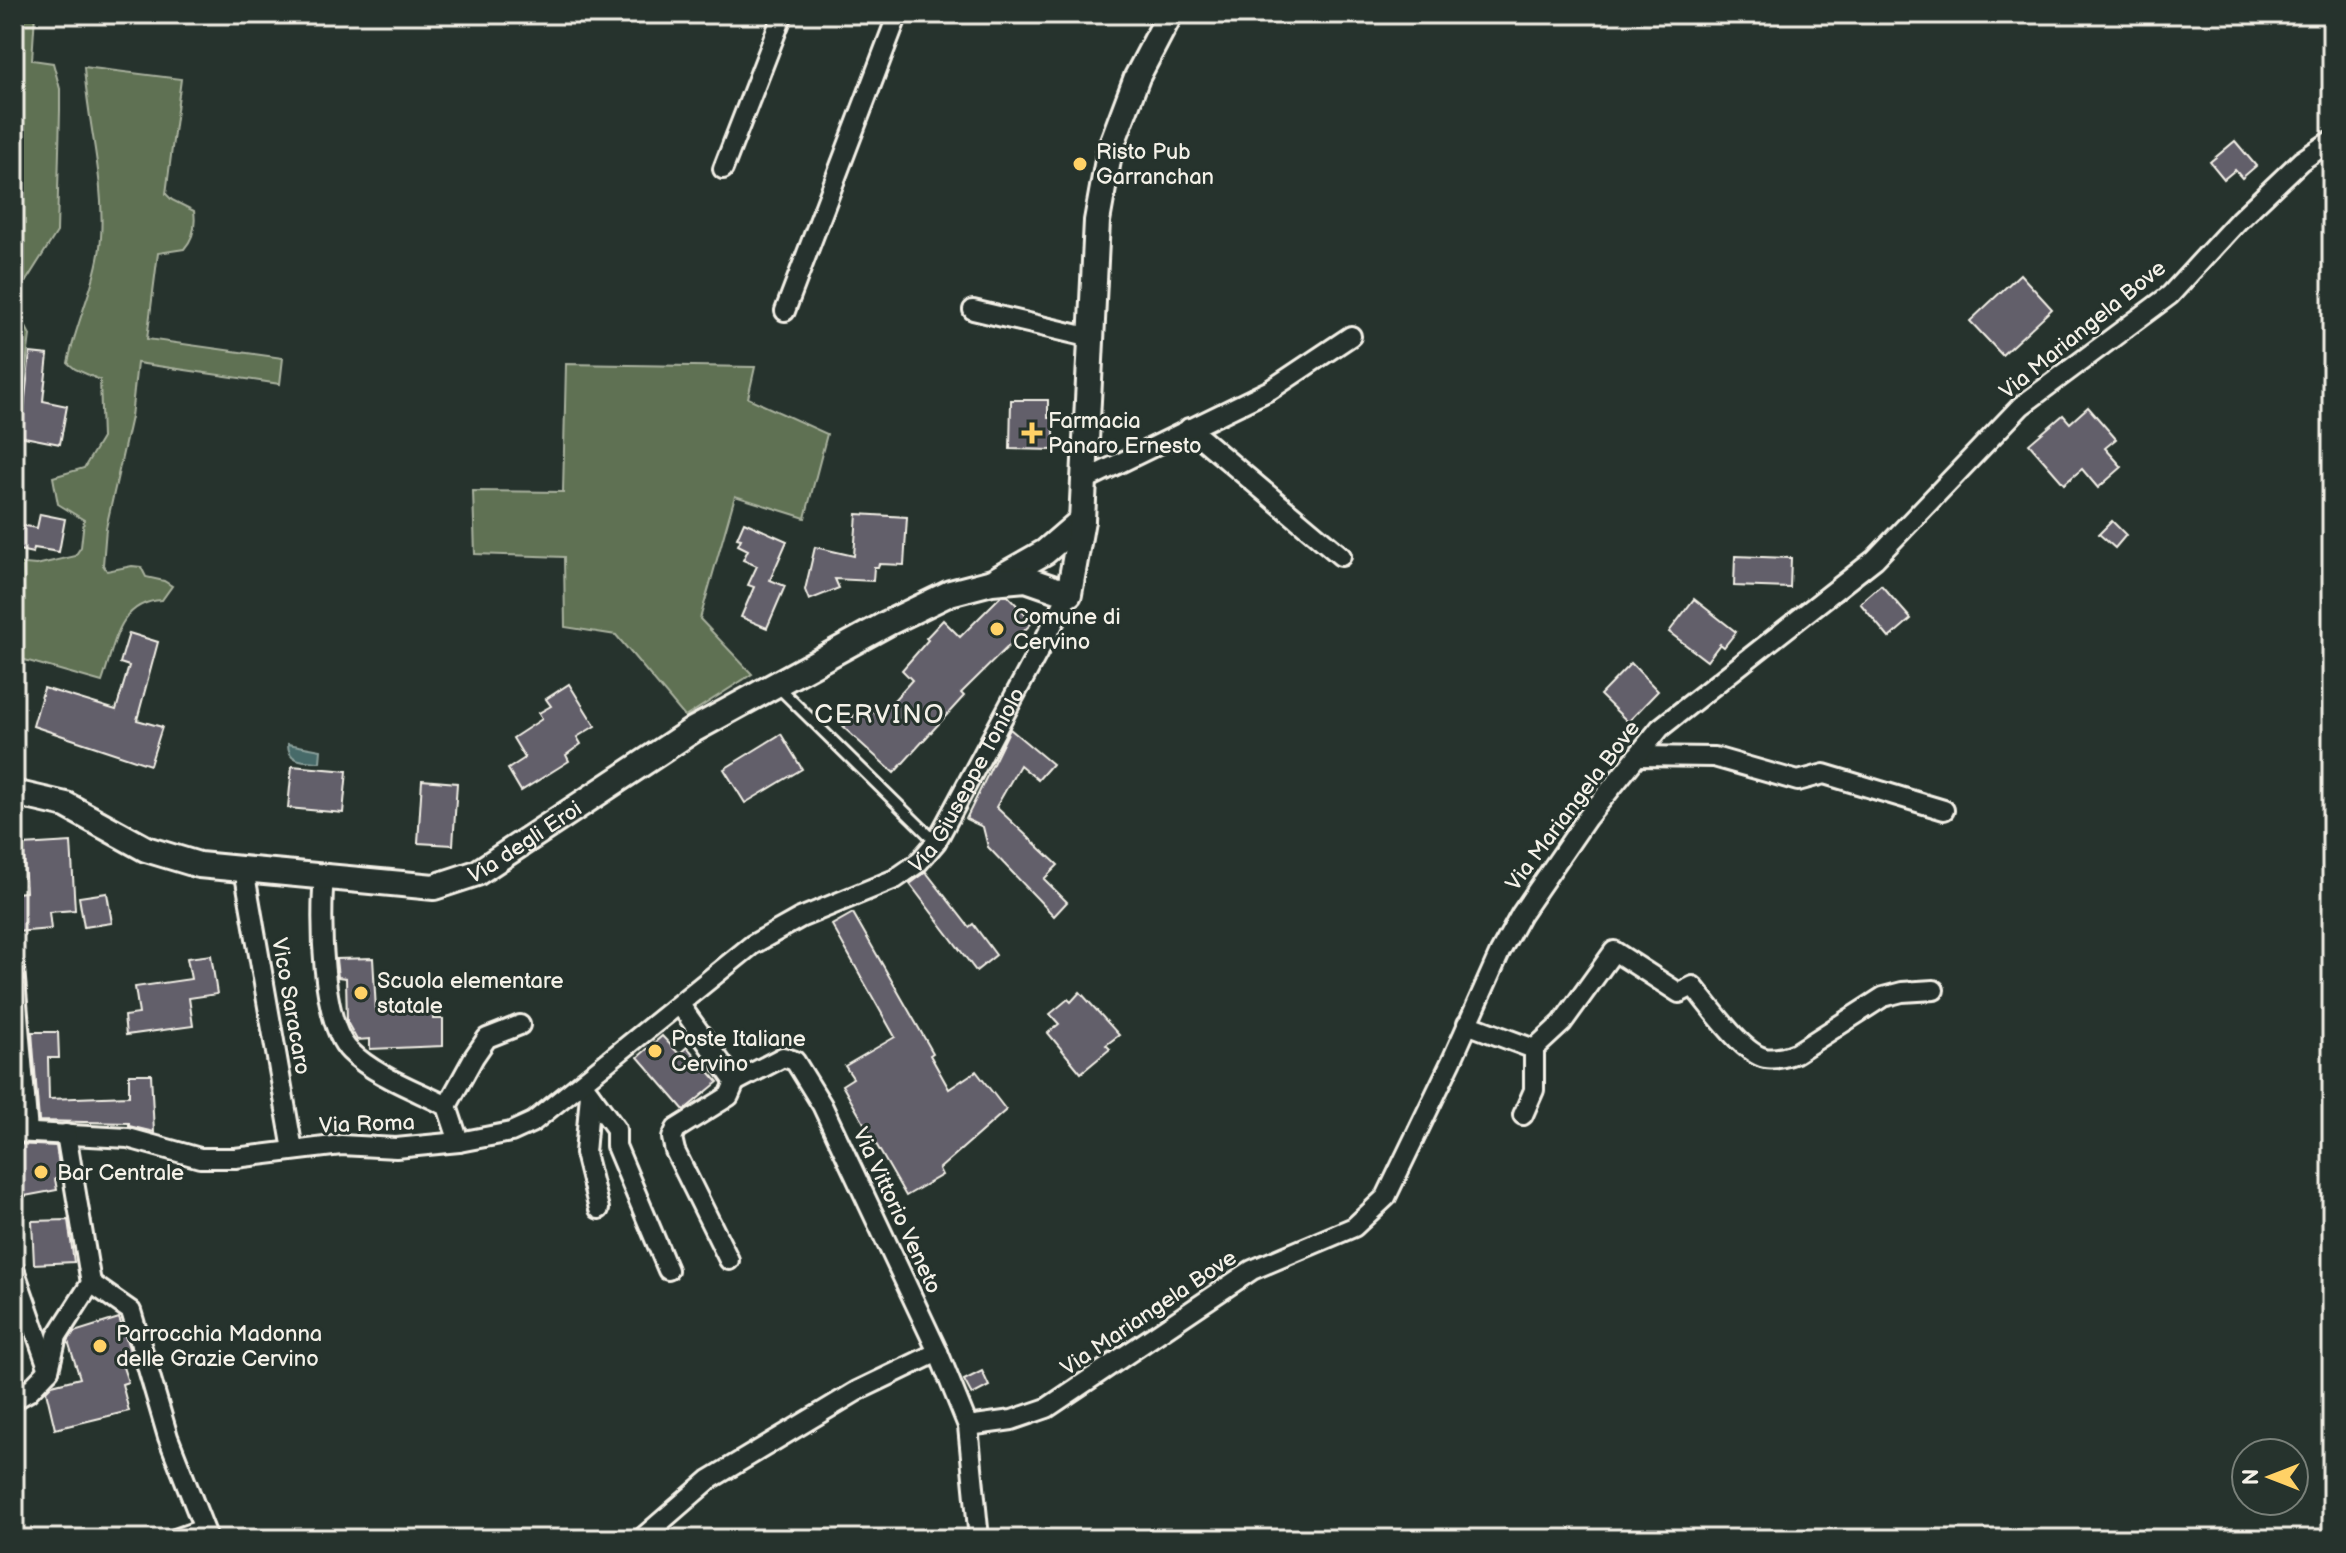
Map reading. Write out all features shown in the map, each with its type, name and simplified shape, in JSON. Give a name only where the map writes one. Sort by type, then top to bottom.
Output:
[{"type":"street","points":[[723,169],[783,14]]},
{"type":"street","points":[[785,311],[898,14]]},
{"type":"street","name":"Via Giuseppe Toniolo","points":[[680,1005],[752,945],[800,918],[895,879],[918,863],[936,842],[1069,594],[1082,520],[1097,221],[1110,149],[1137,77],[1170,14]]},
{"type":"street","name":"Via Mariangela Bove","points":[[968,1426],[1012,1420],[1047,1408],[1252,1270],[1354,1227],[1386,1197],[1500,952],[1521,914],[1587,818],[1660,728],[1875,559],[2021,406],[2170,295],[2249,210],[2301,161],[2332,140]]},
{"type":"street","points":[[973,310],[1092,338]]},
{"type":"street","points":[[1085,480],[1270,390],[1351,336]]},
{"type":"street","points":[[1189,428],[1341,556]]},
{"type":"street","name":"Via degli Eroi","points":[[992,582],[1045,552],[1082,520]]},
{"type":"street","name":"Via degli Eroi","points":[[14,793],[66,805],[146,849],[199,865],[434,887],[477,873],[693,730],[888,623],[950,593],[992,582],[1026,579],[1069,594]]},
{"type":"street","points":[[1637,756],[1714,757],[1798,781],[1824,774],[1944,810]]},
{"type":"street","name":"Vico Saracaro","points":[[244,869],[293,1150]]},
{"type":"street","points":[[324,877],[321,908],[325,975],[338,1033],[348,1050],[372,1067],[447,1106],[459,1142]]},
{"type":"street","points":[[1523,1115],[1534,1090],[1534,1049],[1562,1023],[1614,951],[1679,993],[1693,986],[1748,1049],[1762,1058],[1780,1058],[1796,1053],[1890,994],[1934,990]]},
{"type":"street","points":[[14,968],[21,1132]]},
{"type":"street","points":[[680,1005],[735,1082]]},
{"type":"street","name":"Via Roma","points":[[21,1132],[128,1138],[200,1158],[235,1158],[341,1145],[396,1148],[459,1142],[511,1132],[586,1089],[680,1005]]},
{"type":"street","points":[[1467,1024],[1534,1049]]},
{"type":"street","points":[[447,1106],[487,1038],[520,1025]]},
{"type":"street","name":"Via Vittorio Veneto","points":[[729,1260],[675,1151],[672,1138],[676,1129],[729,1096],[735,1082],[783,1057],[795,1061],[822,1105],[938,1352],[968,1426],[979,1539]]},
{"type":"street","points":[[586,1089],[585,1153],[599,1209]]},
{"type":"street","points":[[586,1089],[616,1129],[616,1146],[668,1270]]},
{"type":"street","points":[[14,1400],[28,1392],[49,1370],[57,1336],[91,1283],[66,1134]]},
{"type":"street","points":[[14,1269],[49,1370]]},
{"type":"street","points":[[91,1283],[131,1311],[168,1437],[206,1534],[175,1539]]},
{"type":"street","points":[[641,1539],[709,1480],[857,1391],[938,1352]]},
{"type":"lane","points":[[776,685],[936,842]]},
{"type":"green space","points":[[14,14],[35,14],[32,60],[53,63],[60,89],[60,110],[57,232],[14,300]]},
{"type":"green space","points":[[84,67],[181,79],[166,194],[194,211],[194,226],[184,249],[158,253],[147,339],[283,358],[280,384],[137,363],[131,417],[106,528],[103,565],[107,571],[141,567],[146,577],[172,586],[162,600],[135,608],[127,617],[115,640],[102,682],[14,657],[14,563],[36,565],[75,556],[81,547],[84,520],[58,504],[53,477],[84,468],[102,438],[100,380],[68,363],[96,269],[101,238],[101,195]]},
{"type":"green space","points":[[14,304],[30,335],[21,406],[14,405]]},
{"type":"green space","points":[[566,364],[755,367],[748,398],[827,434],[805,518],[735,496],[700,619],[752,674],[685,717],[616,635],[565,627],[564,557],[475,554],[473,491],[563,492]]},
{"type":"water","points":[[288,744],[321,750],[320,762],[294,758]]},
{"type":"building","points":[[2235,141],[2256,166],[2242,178],[2235,170],[2224,179],[2210,162]]},
{"type":"building","points":[[2020,274],[2052,309],[2002,355],[1970,321]]},
{"type":"building","points":[[30,353],[48,355],[43,401],[67,406],[60,444],[14,435],[14,414],[23,416]]},
{"type":"building","name":"Farmacia Panaro Ernesto","points":[[1011,400],[1048,400],[1048,418],[1054,418],[1054,450],[1010,449]]},
{"type":"building","points":[[2088,407],[2116,439],[2105,448],[2122,467],[2098,488],[2082,469],[2064,484],[2029,444],[2063,415],[2070,423]]},
{"type":"building","points":[[40,514],[65,519],[59,552],[34,548],[33,553],[14,549],[14,524],[37,528]]},
{"type":"building","points":[[857,514],[907,517],[904,565],[879,564],[874,567],[873,581],[835,579],[839,588],[809,600],[805,590],[815,547],[854,556]]},
{"type":"building","points":[[2112,521],[2126,535],[2115,548],[2099,534]]},
{"type":"building","points":[[744,522],[787,541],[770,580],[785,586],[767,628],[741,617],[754,587],[748,585],[757,566],[743,560],[748,550],[738,545],[741,539],[737,538]]},
{"type":"building","points":[[1735,556],[1791,558],[1790,588],[1734,586]]},
{"type":"building","points":[[1881,585],[1911,619],[1889,638],[1860,603]]},
{"type":"building","points":[[1001,596],[1008,596],[1033,622],[961,693],[964,696],[894,773],[843,727],[865,704],[879,717],[912,680],[902,670],[943,620],[960,637]]},
{"type":"building","points":[[1694,599],[1736,632],[1724,647],[1720,644],[1707,661],[1669,632]]},
{"type":"building","points":[[129,633],[158,642],[137,720],[162,727],[150,765],[33,726],[44,688],[116,710],[129,666],[120,663]]},
{"type":"building","points":[[1631,663],[1658,691],[1628,722],[1600,695]]},
{"type":"building","points":[[569,684],[595,726],[577,737],[581,744],[566,755],[569,761],[521,791],[508,769],[525,758],[513,738],[542,719],[539,713],[551,706],[546,699]]},
{"type":"building","points":[[1010,729],[1052,764],[1038,780],[1020,765],[996,807],[1058,865],[1044,879],[1067,902],[1054,916],[988,847],[983,827],[966,819]]},
{"type":"building","points":[[781,734],[802,769],[745,803],[724,769]]},
{"type":"building","points":[[292,766],[347,771],[343,813],[288,808]]},
{"type":"building","points":[[422,780],[457,783],[453,845],[418,843]]},
{"type":"building","points":[[71,842],[75,910],[49,912],[51,929],[15,932],[14,893],[26,892],[23,845]]},
{"type":"building","points":[[926,872],[969,927],[973,924],[996,955],[976,971],[910,884]]},
{"type":"building","points":[[107,893],[112,923],[84,927],[79,897]]},
{"type":"building","points":[[853,913],[933,1053],[930,1055],[949,1089],[976,1071],[1006,1110],[939,1169],[942,1175],[906,1196],[842,1085],[853,1078],[845,1066],[895,1037],[832,925]]},
{"type":"building","points":[[211,955],[217,994],[189,998],[193,1026],[126,1035],[124,1016],[139,1014],[135,987],[191,979],[187,958]]},
{"type":"building","name":"Scuola elementare statale","points":[[373,958],[376,1010],[433,1009],[433,1019],[443,1019],[443,1046],[370,1049],[370,1039],[357,1040],[347,1022],[346,978],[338,977],[336,959]]},
{"type":"building","points":[[1080,992],[1119,1035],[1106,1045],[1110,1049],[1081,1073],[1048,1033],[1059,1024],[1050,1014],[1068,999],[1071,1002]]},
{"type":"building","points":[[32,1032],[58,1032],[59,1058],[48,1058],[49,1099],[129,1096],[129,1074],[151,1074],[154,1132],[129,1126],[129,1123],[39,1121]]},
{"type":"building","points":[[662,1036],[679,1054],[687,1047],[718,1082],[684,1110],[638,1057]]},
{"type":"building","points":[[14,1144],[56,1146],[61,1178],[55,1179],[57,1190],[14,1198]]},
{"type":"building","points":[[68,1220],[74,1262],[34,1264],[32,1221]]},
{"type":"building","points":[[119,1318],[132,1357],[121,1361],[128,1382],[122,1384],[129,1411],[55,1429],[46,1391],[52,1385],[80,1378],[68,1341],[74,1332]]},
{"type":"building","points":[[982,1371],[989,1386],[972,1395],[964,1380]]},
{"type":"place","name":"Risto Pub Garranchan","points":[[1080,164]]},
{"type":"place","name":"Farmacia Panaro Ernesto","points":[[1032,433]]},
{"type":"place","name":"Comune di Cervino","points":[[997,629]]},
{"type":"place","name":"Scuola elementare statale","points":[[361,993]]},
{"type":"place","name":"Poste Italiane Cervino","points":[[655,1051]]},
{"type":"place","name":"Bar Centrale","points":[[41,1172]]},
{"type":"place","name":"Parrocchia Madonna delle Grazie Cervino","points":[[100,1346]]},
{"type":"district","name":"CERVINO","points":[[880,714]]}]
